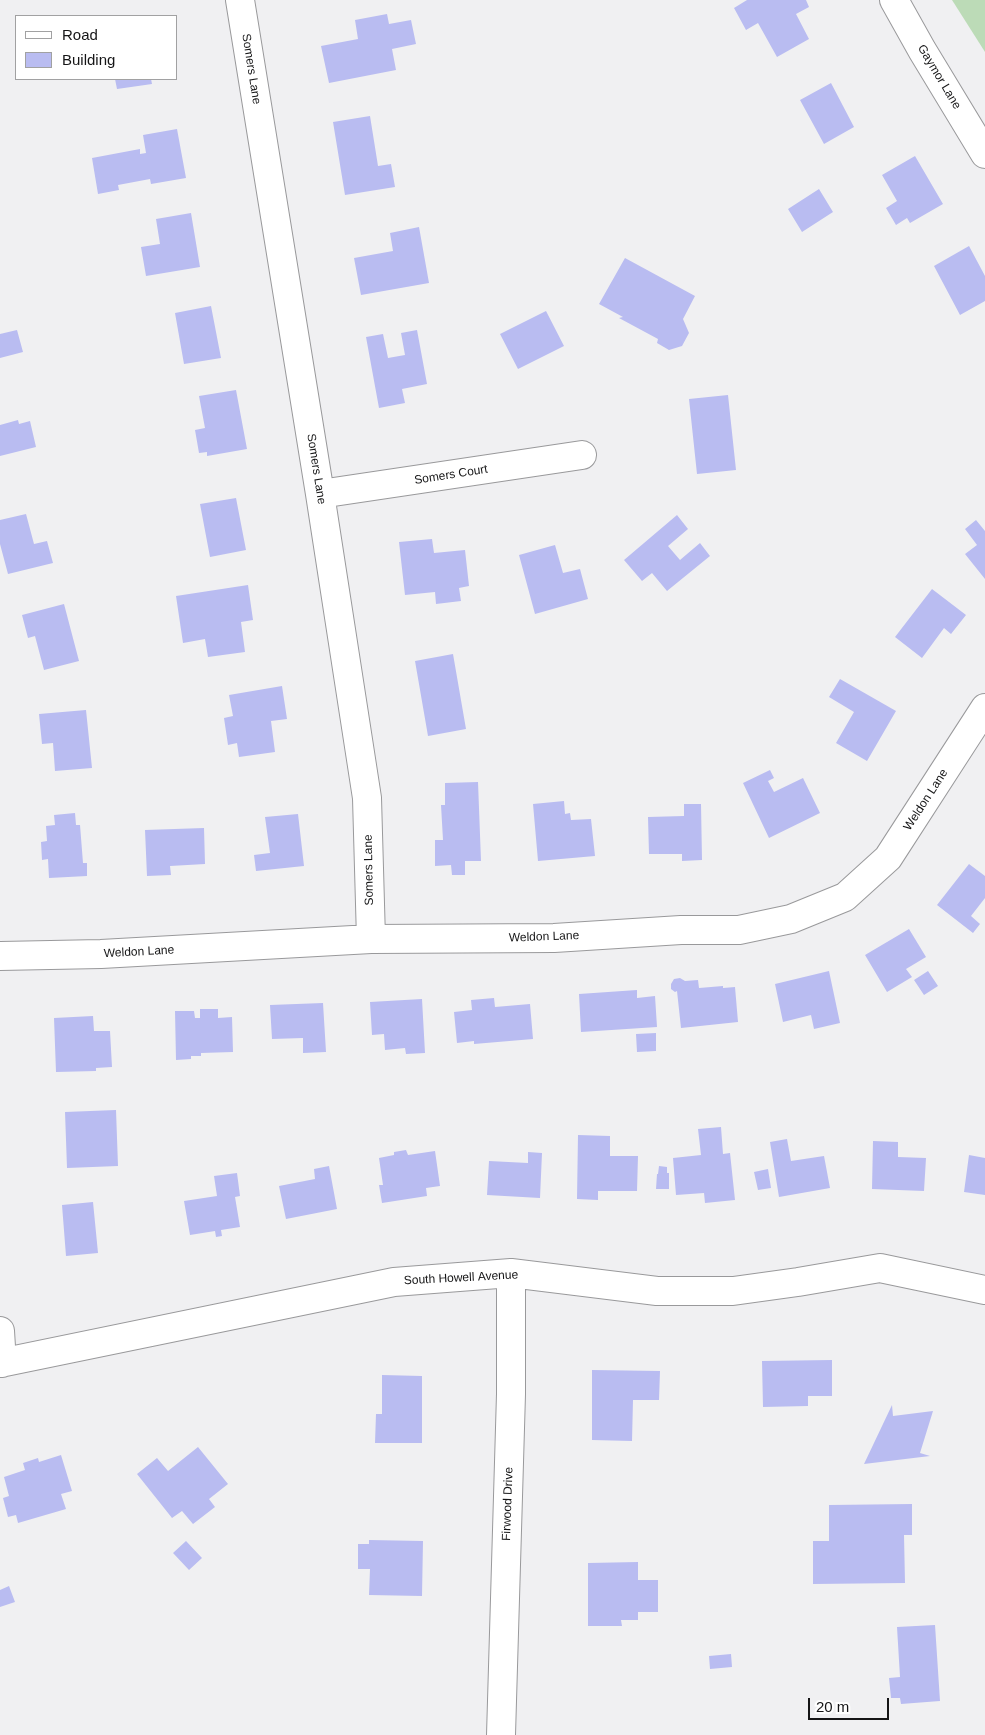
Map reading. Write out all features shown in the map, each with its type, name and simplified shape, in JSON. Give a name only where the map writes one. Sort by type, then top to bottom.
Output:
[{"type":"street","name":"Somers Lane","points":[[240,0],[367,798],[371,939]]},
{"type":"street","name":"Gaymor Lane","points":[[894,0],[985,154]]},
{"type":"street","name":"Somers Court","points":[[320,494],[582,455]]},
{"type":"street","name":"Weldon Lane","points":[[0,956],[101,954],[371,939],[554,938],[680,930],[739,930],[791,919],[845,897],[888,858],[985,708]]},
{"type":"street","name":"South Howell Avenue","points":[[1,1363],[394,1282],[511,1274],[657,1291],[733,1290],[798,1282],[880,1268],[985,1290]]},
{"type":"street","name":"Firwood Drive","points":[[502,1735],[511,1394],[511,1274]]},
{"type":"street","points":[[0,1331],[1,1363]]},
{"type":"green space","points":[[952,0],[985,0],[985,52]]},
{"type":"building","points":[[747,0],[806,0],[809,7],[796,14],[809,39],[777,57],[758,23],[746,30],[734,8]]},
{"type":"building","points":[[387,14],[389,24],[411,20],[416,44],[392,49],[396,70],[329,83],[321,46],[358,39],[355,20]]},
{"type":"building","points":[[115,80],[151,80],[152,84],[117,89]]},
{"type":"building","points":[[831,83],[854,127],[824,144],[800,100]]},
{"type":"building","points":[[370,116],[378,166],[391,164],[395,187],[345,195],[333,122]]},
{"type":"building","points":[[177,129],[186,178],[151,184],[150,179],[118,185],[119,190],[98,194],[92,158],[140,149],[140,154],[146,153],[143,135]]},
{"type":"building","points":[[915,156],[943,204],[910,223],[907,218],[896,225],[886,208],[897,201],[882,175]]},
{"type":"building","points":[[819,189],[833,212],[802,232],[788,209]]},
{"type":"building","points":[[191,213],[200,267],[146,276],[141,247],[160,244],[156,219]]},
{"type":"building","points":[[419,227],[429,283],[361,295],[354,258],[393,251],[390,233]]},
{"type":"building","points":[[969,246],[985,276],[985,301],[960,315],[934,266]]},
{"type":"building","points":[[625,258],[695,296],[683,319],[689,333],[682,346],[669,350],[657,343],[658,339],[619,318],[623,317],[599,304]]},
{"type":"building","points":[[211,306],[221,358],[184,364],[175,313]]},
{"type":"building","points":[[546,311],[564,346],[518,369],[500,334]]},
{"type":"building","points":[[17,330],[23,352],[0,358],[0,334]]},
{"type":"building","points":[[417,330],[427,384],[402,389],[405,403],[379,408],[366,337],[383,334],[388,358],[405,355],[401,333]]},
{"type":"building","points":[[236,390],[247,449],[207,456],[207,452],[199,453],[195,430],[205,428],[199,396]]},
{"type":"building","points":[[728,395],[736,470],[697,474],[689,399]]},
{"type":"building","points":[[18,420],[19,424],[30,421],[36,447],[0,456],[0,425]]},
{"type":"building","points":[[236,498],[246,550],[210,557],[200,504]]},
{"type":"building","points":[[26,514],[34,544],[47,541],[53,563],[8,574],[0,544],[0,520]]},
{"type":"building","points":[[677,515],[688,529],[668,546],[680,560],[700,543],[710,556],[667,591],[652,573],[642,581],[624,560]]},
{"type":"building","points":[[976,520],[985,531],[985,579],[965,554],[977,545],[965,529]]},
{"type":"building","points":[[432,539],[434,553],[465,550],[469,586],[459,588],[461,601],[436,604],[435,592],[405,595],[399,542]]},
{"type":"building","points":[[555,545],[563,573],[580,569],[588,599],[535,614],[519,555]]},
{"type":"building","points":[[248,585],[253,620],[241,622],[245,652],[208,657],[205,639],[183,643],[176,596]]},
{"type":"building","points":[[932,589],[966,615],[951,634],[944,628],[922,658],[895,637]]},
{"type":"building","points":[[64,604],[79,661],[44,670],[35,636],[28,638],[22,615]]},
{"type":"building","points":[[453,654],[466,729],[428,736],[415,661]]},
{"type":"building","points":[[840,679],[896,711],[867,761],[836,743],[854,712],[829,697]]},
{"type":"building","points":[[282,686],[287,719],[271,721],[275,752],[239,757],[237,743],[228,745],[224,718],[233,716],[229,695]]},
{"type":"building","points":[[86,710],[92,768],[55,771],[53,743],[42,744],[39,714]]},
{"type":"building","points":[[770,770],[774,778],[768,781],[774,792],[803,778],[820,813],[769,838],[743,783]]},
{"type":"building","points":[[478,782],[481,861],[465,861],[465,875],[452,875],[451,865],[435,866],[435,840],[443,840],[441,805],[445,805],[445,783]]},
{"type":"building","points":[[564,801],[565,814],[570,813],[571,820],[591,819],[595,856],[538,861],[533,804]]},
{"type":"building","points":[[684,804],[701,804],[702,860],[682,861],[682,854],[649,854],[648,817],[684,816]]},
{"type":"building","points":[[75,813],[76,825],[80,825],[83,863],[87,863],[87,876],[49,878],[48,859],[42,860],[41,842],[47,841],[46,826],[55,825],[54,815]]},
{"type":"building","points":[[298,814],[304,866],[256,871],[254,855],[270,853],[265,817]]},
{"type":"building","points":[[204,828],[205,864],[170,866],[171,875],[147,876],[145,830]]},
{"type":"building","points":[[969,864],[985,876],[985,898],[971,916],[980,924],[973,933],[937,905]]},
{"type":"building","points":[[909,929],[926,957],[906,969],[912,977],[887,992],[865,955]]},
{"type":"building","points":[[829,971],[840,1023],[814,1029],[811,1015],[783,1022],[775,984]]},
{"type":"building","points":[[928,971],[938,986],[924,995],[914,980]]},
{"type":"building","points":[[680,978],[685,981],[698,980],[699,988],[735,987],[738,1022],[681,1028],[677,991],[675,992],[671,989],[674,979]]},
{"type":"building","points":[[637,990],[637,998],[655,996],[657,1027],[581,1032],[579,994]]},
{"type":"building","points":[[494,998],[495,1007],[530,1004],[533,1039],[474,1044],[474,1041],[457,1043],[454,1012],[472,1010],[471,1000]]},
{"type":"building","points":[[422,999],[425,1053],[406,1054],[405,1048],[385,1050],[384,1034],[372,1035],[370,1002]]},
{"type":"building","points":[[323,1003],[326,1052],[303,1053],[303,1038],[272,1039],[270,1005]]},
{"type":"building","points":[[200,1009],[218,1009],[218,1018],[232,1017],[233,1052],[201,1053],[201,1056],[191,1056],[191,1059],[176,1060],[175,1011],[194,1011],[195,1018],[200,1018]]},
{"type":"building","points":[[93,1016],[94,1031],[110,1031],[112,1067],[96,1068],[96,1071],[56,1072],[54,1018]]},
{"type":"building","points":[[656,1033],[656,1051],[637,1052],[636,1034]]},
{"type":"building","points":[[116,1110],[118,1166],[67,1168],[65,1112]]},
{"type":"building","points":[[721,1127],[723,1154],[730,1153],[735,1200],[705,1203],[704,1193],[676,1195],[673,1158],[701,1155],[698,1129]]},
{"type":"building","points":[[578,1135],[610,1136],[610,1156],[638,1156],[637,1191],[598,1191],[598,1200],[577,1199]]},
{"type":"building","points":[[787,1139],[791,1161],[824,1156],[830,1188],[779,1197],[770,1142]]},
{"type":"building","points":[[873,1141],[898,1142],[898,1157],[926,1158],[924,1191],[872,1189]]},
{"type":"building","points":[[406,1150],[408,1155],[435,1151],[440,1186],[426,1188],[427,1196],[382,1203],[379,1185],[383,1185],[379,1158]]},
{"type":"building","points":[[528,1152],[542,1153],[540,1198],[487,1195],[489,1161],[528,1163]]},
{"type":"building","points":[[969,1155],[985,1158],[985,1195],[964,1192]]},
{"type":"building","points":[[329,1166],[337,1209],[286,1219],[279,1186],[315,1179],[314,1169]]},
{"type":"building","points":[[659,1166],[667,1167],[669,1189],[656,1189]]},
{"type":"building","points":[[768,1169],[771,1188],[758,1190],[754,1172]]},
{"type":"building","points":[[237,1173],[240,1196],[235,1197],[240,1227],[221,1230],[222,1236],[216,1237],[215,1231],[190,1235],[184,1201],[217,1196],[214,1176]]},
{"type":"building","points":[[93,1202],[98,1253],[66,1256],[62,1205]]},
{"type":"building","points":[[832,1360],[832,1396],[808,1396],[808,1406],[763,1407],[762,1361]]},
{"type":"building","points":[[592,1370],[660,1371],[659,1400],[633,1400],[632,1441],[592,1440]]},
{"type":"building","points":[[382,1375],[422,1376],[422,1443],[375,1443],[376,1414],[382,1414]]},
{"type":"building","points":[[892,1405],[893,1416],[933,1411],[920,1453],[930,1456],[864,1464]]},
{"type":"building","points":[[198,1447],[228,1484],[209,1499],[215,1507],[193,1524],[182,1511],[172,1518],[137,1474],[157,1458],[168,1471]]},
{"type":"building","points":[[61,1455],[72,1491],[61,1494],[66,1509],[18,1523],[16,1515],[8,1517],[3,1498],[9,1496],[4,1477],[25,1470],[23,1463],[38,1458],[39,1462]]},
{"type":"building","points":[[912,1504],[912,1535],[904,1535],[905,1583],[813,1584],[813,1541],[829,1541],[829,1505]]},
{"type":"building","points":[[369,1540],[423,1541],[422,1596],[369,1595],[370,1569],[358,1569],[358,1544],[369,1544]]},
{"type":"building","points":[[186,1541],[202,1558],[189,1570],[173,1553]]},
{"type":"building","points":[[638,1562],[638,1580],[658,1580],[658,1612],[638,1612],[638,1620],[621,1620],[622,1626],[588,1626],[588,1563]]},
{"type":"building","points":[[9,1586],[15,1602],[0,1607],[0,1590]]},
{"type":"building","points":[[935,1625],[940,1701],[901,1704],[900,1698],[891,1698],[889,1678],[900,1677],[897,1627]]},
{"type":"building","points":[[731,1654],[732,1667],[710,1669],[709,1656]]}]
